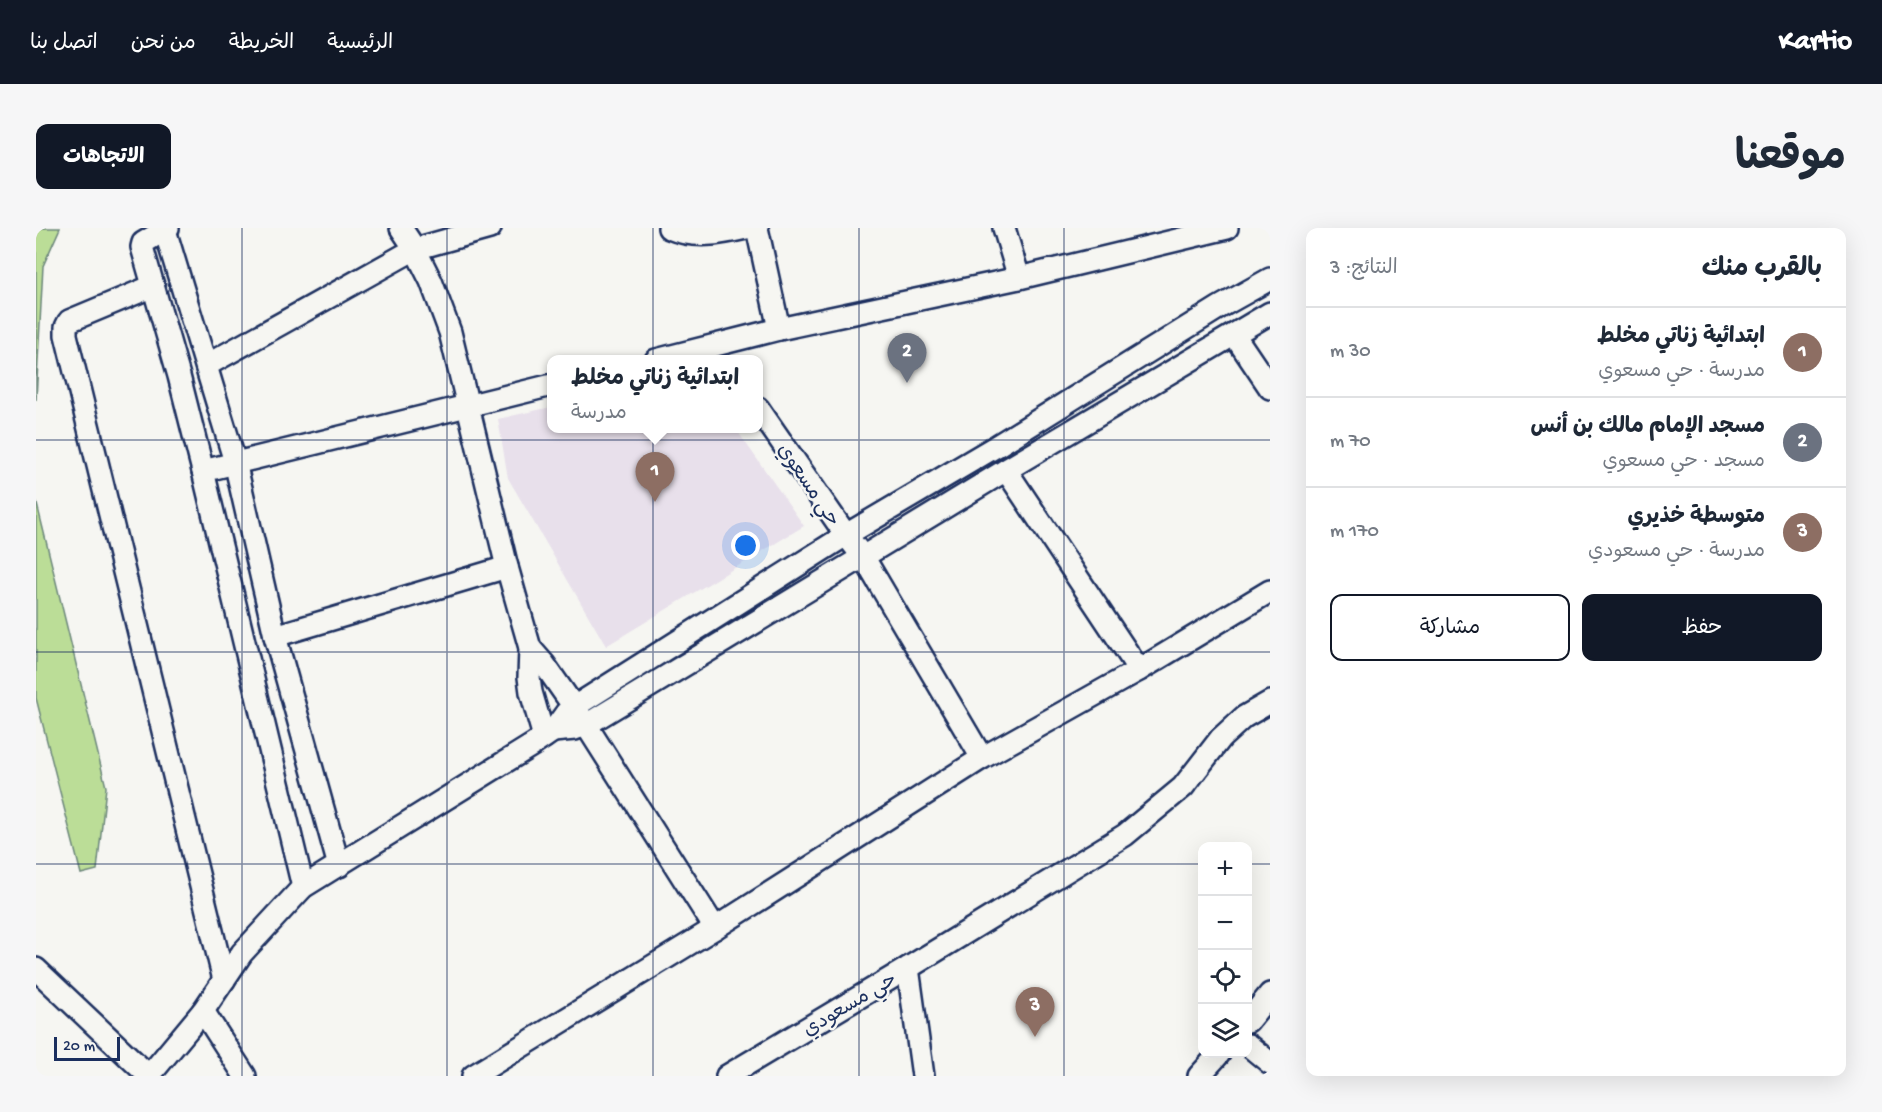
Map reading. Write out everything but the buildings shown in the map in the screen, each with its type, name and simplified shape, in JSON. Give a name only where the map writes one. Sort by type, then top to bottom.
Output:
[{"type":"street","points":[[401,228],[415,249],[431,281],[450,332],[507,567],[530,648],[531,692],[548,734]]},
{"type":"street","points":[[207,365],[415,249],[490,228]]},
{"type":"street","points":[[669,228],[700,236],[746,228]]},
{"type":"street","points":[[757,228],[779,329]]},
{"type":"street","points":[[1005,228],[1019,278]]},
{"type":"street","points":[[696,355],[720,352],[779,329],[1019,278],[1190,233],[1227,228]]},
{"type":"street","points":[[303,887],[203,471],[142,245],[167,229],[235,462],[275,636],[339,866]]},
{"type":"street","points":[[39,978],[149,1076],[203,1011],[242,953],[303,887],[548,734],[573,707],[846,535],[995,447],[1220,307],[1270,279]]},
{"type":"street","points":[[153,286],[69,321],[66,335],[224,980]]},
{"type":"street","points":[[548,734],[586,725],[1270,313]]},
{"type":"street","points":[[1235,336],[1270,388]]},
{"type":"street","points":[[203,471],[547,386]]},
{"type":"street","name":"حي مسعوي","points":[[763,414],[864,558],[982,758]]},
{"type":"street","points":[[1006,470],[1139,670]]},
{"type":"street","points":[[275,636],[507,567]]},
{"type":"street","points":[[473,1076],[715,928],[982,758],[1139,670],[1270,591]]},
{"type":"street","points":[[530,648],[544,664],[586,725],[715,928]]},
{"type":"street","points":[[908,968],[1125,835],[1183,787],[1221,738],[1244,717],[1270,702]]},
{"type":"street","name":"حي مسعودي","points":[[727,1076],[908,968],[923,1076]]},
{"type":"street","points":[[1252,1016],[1270,994]]},
{"type":"street","points":[[203,1011],[245,1076]]},
{"type":"street","points":[[1252,1047],[1270,1063]]},
{"type":"street","points":[[1199,1076],[1215,1058]]},
{"type":"shaded area","points":[[547,408],[547,433],[739,433],[804,526],[606,646],[508,478],[498,419]]},
{"type":"green space","points":[[36,228],[60,228],[43,266],[36,400]]},
{"type":"green space","points":[[36,500],[106,787],[97,870],[81,874],[36,698]]},
{"type":"place","name":"مسجد الإمام مالك بن أنس","points":[[907,383]]},
{"type":"place","name":"ابتدائية زناتي مخلط","points":[[655,502]]},
{"type":"place","name":"متوسطة خذيري","points":[[1035,1037]]}]
